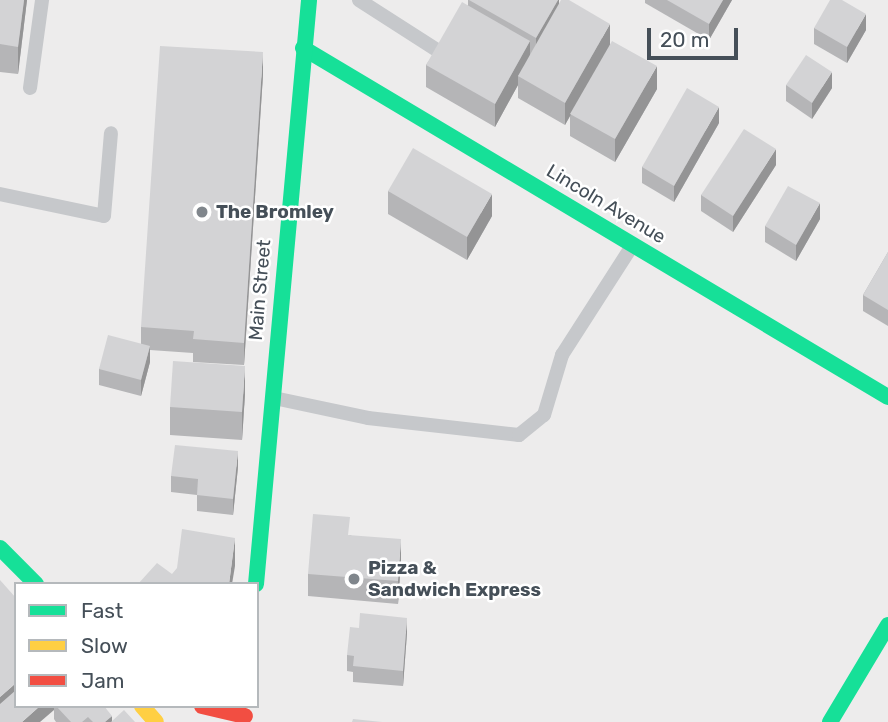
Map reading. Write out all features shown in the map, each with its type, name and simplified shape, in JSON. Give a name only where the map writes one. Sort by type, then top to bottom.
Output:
[{"type":"street","name":"Main Street","points":[[256,582],[309,0]]},
{"type":"street","name":"Lincoln Avenue","points":[[303,48],[888,397]]},
{"type":"street","points":[[0,548],[34,582]]},
{"type":"street","points":[[830,722],[888,625]]},
{"type":"street","points":[[144,708],[156,722]]},
{"type":"street","points":[[212,708],[245,715]]},
{"type":"lane","points":[[30,88],[42,0]]},
{"type":"lane","points":[[359,0],[437,50]]},
{"type":"lane","points":[[0,194],[104,216],[111,133]]},
{"type":"lane","points":[[272,397],[368,418],[519,435],[544,415],[562,355],[633,245]]},
{"type":"building","points":[[0,0],[24,0],[18,47],[0,44]]},
{"type":"building","points":[[469,0],[558,0],[536,38]]},
{"type":"building","points":[[561,0],[569,0],[610,24],[565,103],[518,76]]},
{"type":"building","points":[[667,0],[723,0],[709,24]]},
{"type":"building","points":[[830,0],[842,0],[866,14],[847,47],[814,28]]},
{"type":"building","points":[[462,2],[530,41],[495,104],[426,65]]},
{"type":"building","points":[[612,41],[657,66],[615,139],[570,114]]},
{"type":"building","name":"The Bromley","points":[[160,46],[263,52],[244,343],[193,339],[194,331],[141,327]]},
{"type":"building","points":[[806,55],[832,72],[812,103],[786,85]]},
{"type":"building","points":[[687,88],[719,107],[674,186],[642,167]]},
{"type":"building","points":[[744,129],[776,149],[733,216],[701,195]]},
{"type":"building","points":[[413,148],[492,194],[467,237],[388,191]]},
{"type":"building","points":[[788,186],[820,203],[796,245],[765,226]]},
{"type":"building","points":[[888,252],[888,310],[863,295]]},
{"type":"building","points":[[108,335],[150,346],[141,380],[99,369]]},
{"type":"building","points":[[173,361],[245,366],[242,412],[170,407]]},
{"type":"building","points":[[175,445],[238,451],[233,499],[197,495],[198,479],[171,476]]},
{"type":"building","points":[[313,514],[350,517],[348,535],[401,539],[398,581],[308,574]]},
{"type":"building","points":[[182,529],[235,538],[229,582],[140,582],[157,563],[172,574],[177,568]]},
{"type":"building","points":[[0,580],[14,596],[14,685],[0,697]]},
{"type":"building","points":[[360,613],[407,618],[403,671],[353,666],[354,656],[347,655],[350,627],[359,628]]},
{"type":"building","points":[[14,692],[14,708],[38,708],[22,722],[0,722],[0,704]]},
{"type":"building","points":[[58,708],[106,708],[112,716],[105,722],[93,722],[88,717],[82,722],[71,722]]},
{"type":"building","points":[[124,710],[135,722],[111,722]]},
{"type":"building","points":[[353,719],[382,722],[352,722]]},
{"type":"traffic: fast","points":[[256,582],[309,0]]},
{"type":"traffic: fast","points":[[303,48],[888,397]]},
{"type":"traffic: fast","points":[[0,548],[34,582]]},
{"type":"traffic: fast","points":[[830,722],[888,625]]},
{"type":"traffic: slow","points":[[144,708],[156,722]]},
{"type":"traffic: jam","points":[[211,708],[245,716]]},
{"type":"place","name":"The Bromley","points":[[202,212]]},
{"type":"place","name":"Pizza & Sandwich Express","points":[[354,579]]}]
